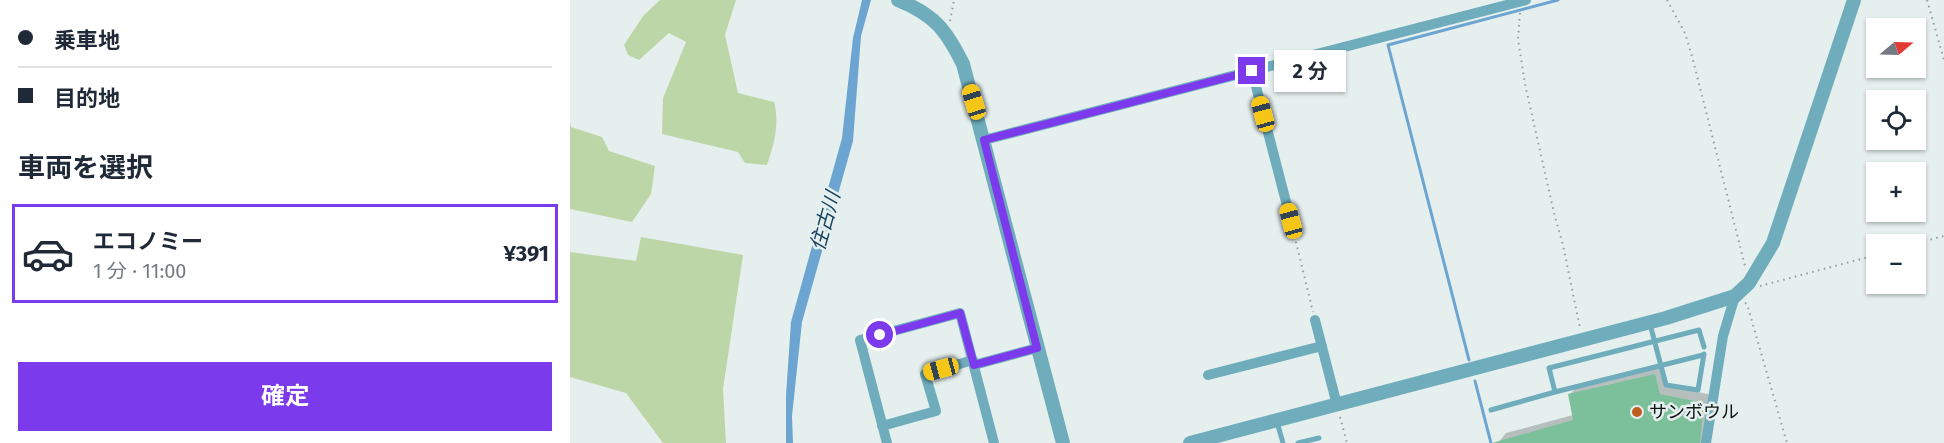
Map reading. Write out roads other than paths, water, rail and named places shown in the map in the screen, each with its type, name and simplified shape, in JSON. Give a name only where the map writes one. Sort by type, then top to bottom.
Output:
[{"type":"street","points":[[898,0],[934,19],[948,35],[963,64],[1063,443]]},
{"type":"street","points":[[984,140],[1526,0]]},
{"type":"street","points":[[1190,443],[1650,322],[1735,296],[1749,283],[1773,243],[1854,0]]},
{"type":"street","points":[[1252,71],[1291,221]]},
{"type":"street","points":[[1706,443],[1723,336],[1735,296]]},
{"type":"street","points":[[887,443],[860,340],[960,313],[994,443]]},
{"type":"street","points":[[1315,320],[1337,405]]},
{"type":"street","points":[[1208,375],[1322,346]]},
{"type":"street","points":[[882,426],[936,411],[925,374],[1037,348]]},
{"type":"lane","points":[[1650,322],[1666,385],[1698,390],[1706,336]]},
{"type":"lane","points":[[1555,392],[1549,368],[1699,330],[1704,347]]},
{"type":"lane","points":[[1491,410],[1703,355]]},
{"type":"lane","points":[[1277,420],[1282,443]]},
{"type":"lane","points":[[1298,443],[1319,438]]},
{"type":"water","name":"住古川","points":[[862,0],[871,0],[861,36],[853,141],[802,322],[792,416],[793,443],[786,443],[786,395],[791,322],[842,138],[853,38]]},
{"type":"waterway","points":[[1469,360],[1388,45],[1558,0]]},
{"type":"waterway","points":[[1475,381],[1491,443]]},
{"type":"place","name":"サンボウル","points":[[1637,412]]}]
